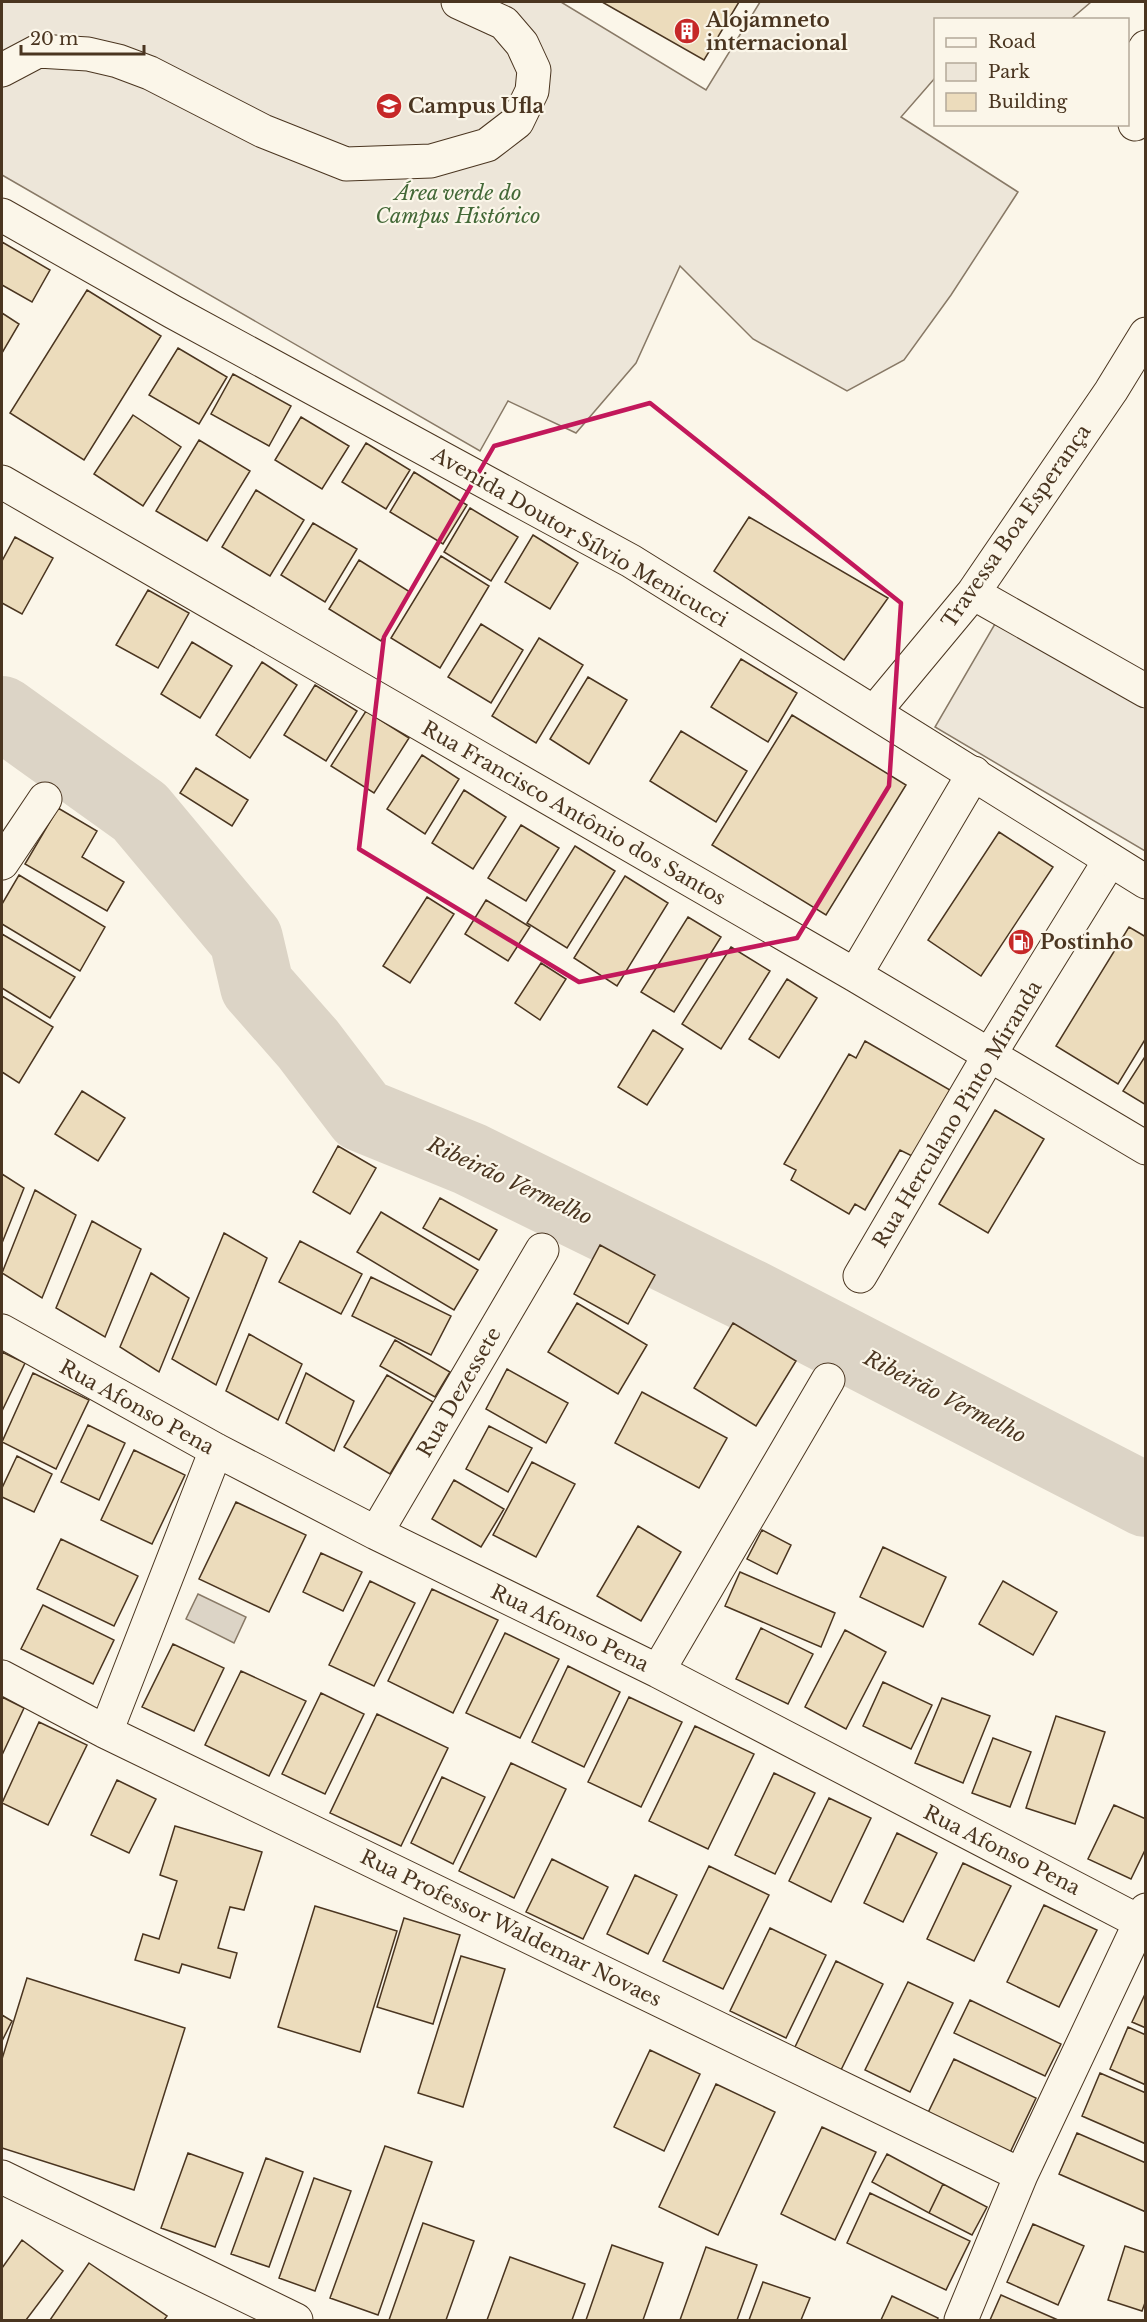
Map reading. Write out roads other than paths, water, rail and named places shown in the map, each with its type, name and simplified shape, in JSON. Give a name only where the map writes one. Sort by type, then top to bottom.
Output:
[{"type":"street","points":[[2,70],[38,51],[88,54],[118,60],[150,73],[263,131],[346,164],[431,161],[487,145],[517,122],[532,91],[534,70],[522,44],[504,22],[458,2]]},
{"type":"street","points":[[1136,125],[1130,100],[1131,77],[1139,56],[1146,47]]},
{"type":"street","name":"Avenida Doutor Sílvio Menicucci","points":[[2,215],[173,312],[631,561],[1146,882]]},
{"type":"street","name":"Travessa Boa Esperança","points":[[875,711],[973,593],[1111,391],[1146,334]]},
{"type":"street","name":"Rua Francisco Antônio dos Santos","points":[[2,482],[855,975],[1146,1148]]},
{"type":"street","points":[[973,593],[1146,691]]},
{"type":"street","points":[[855,975],[974,773]]},
{"type":"street","points":[[2,863],[45,799]]},
{"type":"street","name":"Rua Herculano Pinto Miranda","points":[[860,1276],[990,1054],[1110,860]]},
{"type":"street","name":"Rua Dezessete","points":[[376,1533],[542,1250]]},
{"type":"street","name":"Rua Afonso Pena","points":[[2,1331],[216,1450],[376,1533],[658,1671],[1143,1916]]},
{"type":"street","points":[[658,1671],[828,1380]]},
{"type":"street","points":[[106,1731],[216,1450]]},
{"type":"street","name":"Rua Professor Waldemar Novaes","points":[[2,1677],[106,1731],[1021,2175]]},
{"type":"street","points":[[961,2320],[1021,2175],[1143,1916]]},
{"type":"street","points":[[2,2177],[296,2320]]},
{"type":"waterway","name":"Ribeirão Vermelho","points":[[2,713],[140,812],[246,939],[257,986],[308,1044],[362,1115],[470,1159],[750,1296],[1146,1500]]},
{"type":"place","name":"Alojamneto internacional","points":[[687,31]]},
{"type":"place","name":"Campus Ufla","points":[[389,106]]},
{"type":"place","name":"Postinho","points":[[1021,942]]},
{"type":"park label","name":"Área verde do Campus Histórico","points":[[458,204]]}]
